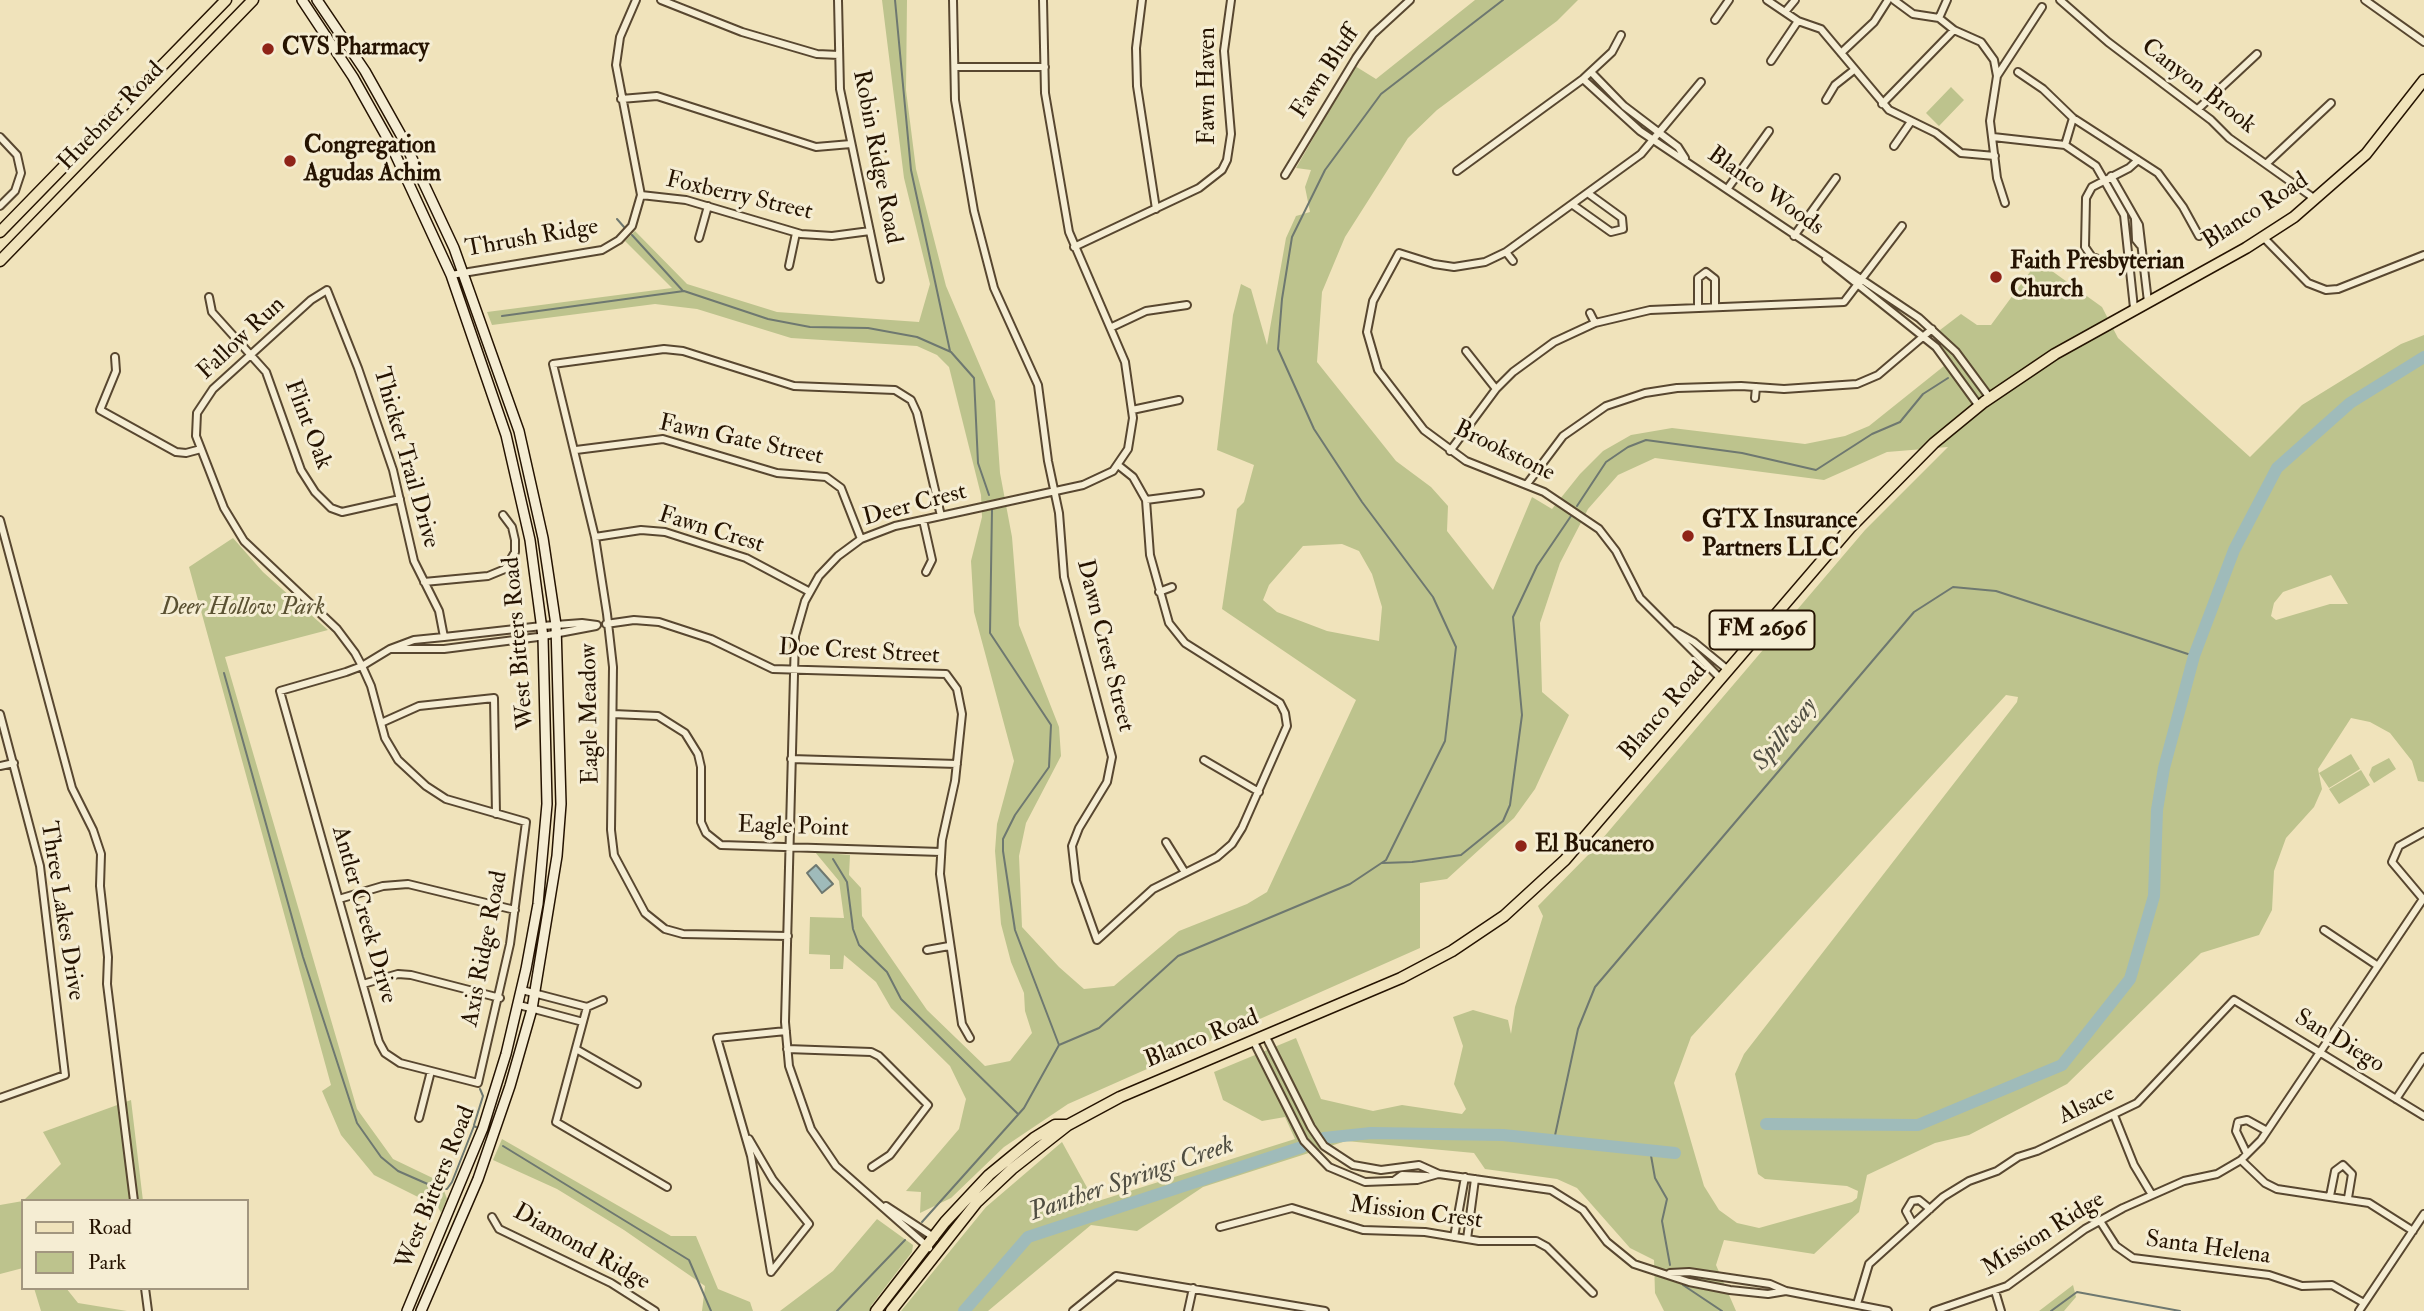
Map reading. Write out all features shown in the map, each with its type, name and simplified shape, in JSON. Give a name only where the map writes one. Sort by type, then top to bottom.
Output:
[{"type":"main road","name":"Huebner Road","points":[[0,232],[226,0]]},
{"type":"main road","name":"Huebner Road","points":[[0,261],[253,0]]},
{"type":"main road","name":"West Bitters Road","points":[[302,0],[353,77],[390,143],[451,275],[506,435],[530,540],[543,632],[547,804],[538,904],[519,1005],[497,1086],[466,1174],[407,1311]]},
{"type":"main road","name":"West Bitters Road","points":[[317,0],[365,71],[402,136],[461,271],[519,431],[543,538],[556,630],[561,804],[555,869],[532,1009],[510,1086],[478,1179],[421,1311]]},
{"type":"main road","points":[[353,77],[365,71]]},
{"type":"main road","points":[[149,79],[162,94]]},
{"type":"main road","name":"Blanco Road","points":[[876,1311],[927,1246],[938,1240],[1003,1177],[1068,1125],[1120,1097],[1266,1037],[1413,972],[1452,951],[1504,916],[1565,860],[1875,500],[1979,405],[2055,354],[2264,238],[2316,200],[2374,145],[2424,80]]},
{"type":"main road","points":[[466,1174],[478,1179]]},
{"type":"main road","name":"Blanco Road","points":[[891,1311],[935,1253],[938,1240]]},
{"type":"street","points":[[636,0],[620,37],[616,56],[621,99],[641,195]]},
{"type":"street","points":[[661,0],[741,32],[817,54],[839,55]]},
{"type":"street","name":"Robin Ridge Road","points":[[838,0],[840,89],[880,279]]},
{"type":"street","name":"Dawn Crest Street","points":[[953,0],[955,100],[974,211],[994,288],[1038,385],[1064,577],[1112,757],[1107,782],[1079,828],[1072,846],[1076,881],[1097,940],[1153,889],[1217,857],[1232,844],[1284,737],[1285,713],[1280,703],[1180,639],[1169,624],[1159,592]]},
{"type":"street","points":[[1043,0],[1045,93],[1074,247],[1112,327],[1125,362],[1132,410],[1132,437],[1118,465],[1133,477],[1146,500],[1150,555],[1159,592],[1172,587]]},
{"type":"street","points":[[1142,0],[1136,48],[1137,86],[1156,209]]},
{"type":"street","name":"Fawn Haven","points":[[1074,247],[1210,182],[1227,160],[1231,134],[1224,51],[1231,0]]},
{"type":"street","name":"Fawn Bluff","points":[[1285,176],[1373,34],[1410,0]]},
{"type":"street","points":[[1715,20],[1729,0]]},
{"type":"street","points":[[1767,0],[1798,21],[1821,29],[1882,104],[1910,123],[1936,134],[1961,153],[1995,156]]},
{"type":"street","points":[[1785,12],[1795,0]]},
{"type":"street","points":[[1841,53],[1866,30],[1888,0]]},
{"type":"street","points":[[1894,0],[1913,14],[1939,19],[1954,30],[1982,42],[1994,60],[1997,76]]},
{"type":"street","points":[[1939,19],[1947,0]]},
{"type":"street","name":"Canyon Brook","points":[[2060,0],[2070,3],[2108,42],[2198,110],[2229,138],[2316,200]]},
{"type":"street","points":[[2365,0],[2424,42]]},
{"type":"street","points":[[2006,203],[1997,178],[1989,113],[1997,76],[2042,7]]},
{"type":"street","points":[[1771,61],[1798,21]]},
{"type":"street","points":[[1882,104],[1954,30]]},
{"type":"street","points":[[1457,171],[1583,79],[1612,52],[1621,35]]},
{"type":"street","points":[[2198,110],[2257,54]]},
{"type":"street","points":[[955,68],[1045,67]]},
{"type":"street","points":[[1826,100],[1835,85],[1854,70]]},
{"type":"street","name":"Blanco Woods","points":[[1591,72],[1624,106],[1678,147],[1686,159]]},
{"type":"street","points":[[2018,72],[2043,89],[2073,118],[2164,180],[2199,236]]},
{"type":"street","name":"Blanco Woods","points":[[1583,79],[1617,113],[1654,141],[1686,159],[1794,236],[1864,279],[1933,329],[1956,352],[1990,398]]},
{"type":"street","points":[[1513,261],[1506,252],[1627,166],[1661,134],[1700,82]]},
{"type":"street","points":[[621,99],[657,96],[816,146],[851,144]]},
{"type":"street","points":[[2266,164],[2331,103]]},
{"type":"street","points":[[2065,145],[2073,118]]},
{"type":"street","points":[[1894,146],[1910,123]]},
{"type":"street","points":[[1728,188],[1769,131]]},
{"type":"street","points":[[0,137],[16,155],[21,173],[15,191],[0,206]]},
{"type":"street","points":[[1993,137],[2065,145],[2086,157],[2108,177],[2139,225],[2148,302]]},
{"type":"street","points":[[2111,263],[2092,257],[2084,238],[2087,191],[2138,160]]},
{"type":"street","points":[[2108,177],[2124,215],[2134,308]]},
{"type":"street","points":[[1794,236],[1836,178]]},
{"type":"street","points":[[1573,205],[1611,232],[1623,229],[1622,218],[1589,194]]},
{"type":"street","name":"Thrush Ridge","points":[[451,275],[461,271],[602,250],[629,230],[637,215],[641,195]]},
{"type":"street","name":"Foxberry Street","points":[[641,195],[670,197],[708,206],[796,233],[832,236],[870,231]]},
{"type":"street","points":[[699,238],[708,206]]},
{"type":"street","points":[[1450,451],[1496,389],[1535,354],[1595,323],[1650,310],[1844,302],[1902,226]]},
{"type":"street","points":[[789,266],[796,233]]},
{"type":"street","points":[[2264,238],[2308,284],[2326,290],[2338,289],[2424,254]]},
{"type":"street","name":"Brookstone","points":[[1506,252],[1485,262],[1454,267],[1399,253],[1370,309],[1367,332],[1371,356],[1377,370],[1419,425],[1450,451],[1466,461],[1527,484],[1560,501],[1599,529],[1616,551],[1640,598],[1721,679]]},
{"type":"street","name":"Blanco Woods","points":[[1822,255],[1858,287],[1926,338],[1956,372],[1979,405]]},
{"type":"street","points":[[1698,308],[1698,278],[1706,272],[1715,279],[1715,307]]},
{"type":"street","name":"Fallow Run","points":[[327,290],[311,300],[254,355],[220,383],[202,405],[195,424],[201,449],[224,508],[244,541],[337,629],[362,666],[393,753],[426,786],[446,799],[526,822]]},
{"type":"street","name":"Thicket Trail Drive","points":[[327,290],[358,368],[400,499],[414,561],[439,611],[444,637]]},
{"type":"street","name":"Flint Oak","points":[[209,297],[212,312],[254,355],[266,372],[304,476],[323,500],[331,508],[349,512],[400,499]]},
{"type":"street","points":[[1112,327],[1146,311],[1187,305]]},
{"type":"street","points":[[1590,313],[1595,323]]},
{"type":"street","points":[[1527,484],[1539,463],[1563,436],[1606,405],[1661,389],[1756,387],[1784,390],[1857,384],[1878,375],[1926,338],[1933,329]]},
{"type":"street","name":"Eagle Meadow","points":[[788,936],[683,934],[665,929],[645,913],[614,855],[611,843],[613,667],[608,624],[595,537],[553,364],[664,349],[682,351],[794,386],[895,390],[911,400],[917,413],[941,516]]},
{"type":"street","points":[[1466,351],[1496,389]]},
{"type":"street","points":[[115,357],[116,371],[100,410],[176,452],[186,453],[201,449]]},
{"type":"street","points":[[1755,398],[1756,387]]},
{"type":"street","points":[[1132,410],[1179,400]]},
{"type":"street","name":"Fawn Gate Street","points":[[576,450],[663,439],[778,473],[826,477],[841,488],[861,540]]},
{"type":"street","name":"Deer Crest","points":[[935,1253],[836,1166],[811,1129],[794,1088],[786,1049],[786,1031],[793,670],[798,623],[810,592],[828,566],[861,540],[882,530],[1096,481],[1118,465]]},
{"type":"street","points":[[1146,500],[1200,493]]},
{"type":"street","points":[[424,582],[488,576],[505,569],[515,552],[515,540],[512,527],[503,515]]},
{"type":"street","points":[[0,520],[72,788],[93,830],[101,854],[100,886],[108,957],[107,984],[134,1199]]},
{"type":"street","points":[[923,520],[932,560],[926,572]]},
{"type":"street","name":"Fawn Crest","points":[[595,537],[641,530],[665,532],[747,558],[810,592]]},
{"type":"street","name":"Doe Crest Street","points":[[543,632],[653,621],[711,639],[767,667],[946,674],[961,701],[957,764],[941,852],[943,904],[962,1024],[970,1038]]},
{"type":"street","name":"Brookstone","points":[[1670,628],[1694,642],[1728,670]]},
{"type":"street","points":[[362,666],[390,649],[414,640],[543,632]]},
{"type":"street","points":[[390,649],[444,649],[543,632]]},
{"type":"street","name":"Antler Creek Drive","points":[[362,666],[280,691],[385,1053],[400,1063],[478,1083]]},
{"type":"street","points":[[381,723],[419,706],[494,698],[496,814]]},
{"type":"street","name":"Three Lakes Drive","points":[[0,714],[40,866],[65,1075],[0,1098]]},
{"type":"street","name":"Eagle Point","points":[[613,714],[658,716],[685,733],[698,754],[701,822],[713,840],[730,847],[941,852]]},
{"type":"street","points":[[791,759],[957,764]]},
{"type":"street","points":[[1204,760],[1259,792]]},
{"type":"street","points":[[0,766],[14,763]]},
{"type":"street","name":"Axis Ridge Road","points":[[478,1083],[500,998],[526,822]]},
{"type":"street","points":[[2423,900],[2396,870],[2392,856],[2399,846],[2424,832]]},
{"type":"street","points":[[1166,842],[1185,871]]},
{"type":"street","points":[[339,899],[383,886],[408,884],[515,910]]},
{"type":"street","name":"Mission Ridge","points":[[1934,1311],[1995,1291],[2020,1279],[2100,1221],[2184,1181],[2217,1174],[2241,1160],[2267,1130],[2423,900]]},
{"type":"street","points":[[2324,930],[2378,966]]},
{"type":"street","points":[[927,950],[949,946]]},
{"type":"street","points":[[363,984],[398,974],[411,975],[500,998]]},
{"type":"street","points":[[522,990],[587,1007],[603,1000]]},
{"type":"street","name":"San Diego","points":[[2234,1000],[2424,1116]]},
{"type":"street","name":"Alsace","points":[[1857,1304],[1869,1264],[1957,1187],[2115,1115],[2145,1097],[2234,1000]]},
{"type":"street","points":[[559,1016],[563,1002]]},
{"type":"street","points":[[519,1005],[583,1022]]},
{"type":"street","points":[[587,1007],[556,1122],[667,1187]]},
{"type":"street","points":[[743,1125],[773,1180],[809,1224],[771,1272],[758,1189],[743,1125],[717,1038],[786,1031]]},
{"type":"street","points":[[1266,1037],[1296,1098],[1324,1146],[1338,1157],[1371,1170],[1419,1165],[1438,1174]]},
{"type":"street","points":[[1254,1042],[1304,1140],[1329,1167],[1365,1182],[1394,1181],[1402,1175],[1438,1174],[1532,1186],[1560,1194],[1583,1210],[1621,1255],[1634,1264],[1711,1286],[1751,1293],[1786,1291]]},
{"type":"street","points":[[576,1049],[637,1084]]},
{"type":"street","points":[[786,1049],[870,1052],[879,1056],[928,1105],[890,1155],[872,1167]]},
{"type":"street","points":[[2396,1099],[2424,1057]]},
{"type":"street","points":[[419,1118],[431,1071]]},
{"type":"street","points":[[1285,1103],[1296,1098]]},
{"type":"street","points":[[2115,1115],[2134,1165],[2152,1195]]},
{"type":"street","points":[[2247,1154],[2235,1131],[2238,1122],[2247,1120],[2267,1130]]},
{"type":"street","points":[[2241,1160],[2265,1183],[2277,1189],[2369,1203],[2413,1231]]},
{"type":"street","points":[[2330,1196],[2335,1171],[2343,1165],[2352,1174],[2347,1198]]},
{"type":"street","points":[[1391,1168],[1394,1181]]},
{"type":"street","points":[[1454,1237],[1465,1177]]},
{"type":"street","points":[[1467,1239],[1475,1179]]},
{"type":"street","name":"Deer Crest","points":[[874,1200],[938,1240]]},
{"type":"street","points":[[1913,1224],[1906,1211],[1912,1200],[1919,1200],[1930,1209]]},
{"type":"street","name":"Mission Crest","points":[[1220,1227],[1292,1208],[1345,1227],[1502,1243],[1536,1241],[1547,1247],[1593,1293]]},
{"type":"street","points":[[2359,1311],[2424,1214]]},
{"type":"street","name":"Diamond Ridge","points":[[492,1217],[499,1229],[611,1283],[655,1311]]},
{"type":"street","name":"Santa Helena","points":[[2100,1221],[2116,1246],[2133,1258],[2244,1271],[2302,1286],[2332,1285],[2364,1303]]},
{"type":"street","points":[[1667,1273],[1713,1275],[1888,1311]]},
{"type":"street","points":[[1711,1286],[1713,1275]]},
{"type":"street","points":[[1073,1311],[1116,1276],[1325,1311]]},
{"type":"street","points":[[1751,1293],[1753,1282]]},
{"type":"street","points":[[1188,1311],[1193,1289]]},
{"type":"street","points":[[145,1290],[148,1311]]},
{"type":"street","points":[[1995,1291],[2001,1311]]},
{"type":"street","points":[[1276,1311],[1278,1303]]},
{"type":"green space","points":[[882,0],[907,0],[906,90],[916,169],[946,286],[995,401],[1000,473],[1012,537],[1019,625],[1059,727],[1061,756],[1026,823],[1019,856],[1022,927],[1059,967],[1084,989],[1114,986],[1179,931],[1247,904],[1267,892],[1356,700],[1222,609],[1237,509],[1244,502],[1254,465],[1217,450],[1233,315],[1241,284],[1251,289],[1267,345],[1286,238],[1296,216],[1310,212],[1305,187],[1311,170],[1296,168],[1355,66],[1376,79],[1475,0],[1578,0],[1557,21],[1437,110],[1408,138],[1345,237],[1322,292],[1317,362],[1396,461],[1431,487],[1448,506],[1447,531],[1493,590],[1532,497],[1552,509],[1603,451],[1631,435],[1672,428],[1805,444],[1845,436],[1869,426],[1944,366],[1940,330],[1961,314],[1977,325],[1991,325],[2038,261],[2102,307],[2118,338],[2250,457],[2302,405],[2401,344],[2424,335],[2424,782],[2418,781],[2412,761],[2390,733],[2370,722],[2351,718],[2318,769],[2322,789],[2314,807],[2286,838],[2274,871],[2272,910],[2259,935],[2201,953],[2067,1084],[1969,1135],[1935,1143],[1867,1175],[1859,1212],[1814,1254],[1724,1240],[1716,1265],[1736,1311],[1664,1311],[1655,1293],[1654,1260],[1630,1248],[1577,1188],[1557,1179],[1485,1169],[1474,1153],[1346,1141],[1203,1187],[1137,1231],[1091,1225],[988,1311],[901,1311],[986,1207],[1062,1142],[1095,1202],[1295,1139],[1285,1117],[1262,1121],[1223,1100],[1214,1072],[1296,1038],[1321,1099],[1373,1111],[1402,1105],[1462,1114],[1466,1109],[1454,1084],[1463,1046],[1453,1017],[1473,1010],[1508,1020],[1511,1034],[1515,1007],[1543,916],[1538,906],[1591,852],[1865,530],[1948,447],[1887,452],[1824,480],[1655,458],[1618,475],[1588,509],[1560,563],[1540,623],[1542,692],[1569,715],[1535,789],[1514,818],[1447,879],[1420,883],[1420,948],[1068,1104],[1004,1147],[951,1198],[920,1213],[921,1192],[906,1191],[959,1129],[966,1099],[950,1066],[891,1008],[876,982],[844,955],[843,969],[830,969],[830,955],[809,954],[810,917],[844,918],[839,881],[815,852],[850,855],[849,875],[861,888],[862,916],[927,1010],[985,1066],[1010,1061],[1032,1033],[1025,1011],[1024,993],[1011,962],[1001,924],[995,851],[997,824],[1014,761],[974,612],[971,561],[982,517],[981,495],[949,367],[937,355],[917,346],[791,338],[697,309],[655,304],[492,325],[487,312],[672,288],[625,241],[635,231],[687,284],[777,312],[919,322],[930,284],[904,178]],"holes":[[[1342,544],[1359,551],[1372,574],[1382,607],[1379,641],[1327,631],[1277,612],[1263,600],[1269,585],[1303,546]],[[2331,575],[2348,604],[2330,604],[2276,620],[2271,616],[2274,603],[2283,592]],[[2006,695],[2018,697],[2017,702],[1744,1054],[1735,1074],[1758,1174],[1765,1179],[1847,1186],[1858,1191],[1857,1198],[1852,1202],[1759,1228],[1737,1223],[1719,1210],[1704,1186],[1674,1083],[1691,1037]]]},
{"type":"green space","points":[[1951,87],[1964,100],[1939,126],[1926,113]]},
{"type":"green space","name":"Deer Hollow Park","points":[[233,538],[263,572],[328,630],[225,657],[357,1109],[393,1159],[441,1182],[447,1199],[441,1213],[438,1207],[374,1175],[341,1135],[322,1091],[331,1085],[189,567]]},
{"type":"green space","points":[[2351,754],[2360,769],[2329,788],[2319,773]]},
{"type":"green space","points":[[2389,758],[2396,769],[2374,783],[2369,775],[2372,767]]},
{"type":"green space","points":[[2361,770],[2370,785],[2339,804],[2329,789]]},
{"type":"green space","points":[[131,1100],[143,1199],[25,1199],[61,1164],[43,1132]]},
{"type":"green space","points":[[502,1139],[671,1236],[696,1236],[718,1289],[750,1302],[753,1311],[702,1311],[705,1286],[624,1230],[557,1189],[493,1160]]},
{"type":"green space","points":[[21,1201],[21,1269],[0,1274],[0,1205]]},
{"type":"green space","points":[[877,1219],[913,1245],[912,1252],[871,1306],[877,1311],[780,1311],[833,1271]]},
{"type":"green space","points":[[2073,1285],[2076,1297],[2064,1311],[2039,1311]]},
{"type":"green space","points":[[35,1290],[68,1290],[78,1303],[127,1311],[41,1311]]},
{"type":"water","points":[[816,865],[833,884],[822,893],[807,873]]},
{"type":"waterway","points":[[895,0],[911,170],[950,351]]},
{"type":"waterway","points":[[922,1222],[1024,1108],[1059,1045],[1099,1028],[1178,956],[1350,884],[1386,860],[1445,741],[1456,647],[1433,597],[1362,502],[1314,429],[1278,349],[1282,299],[1292,237],[1325,170],[1381,94],[1503,0]]},
{"type":"waterway","points":[[617,219],[624,227]]},
{"type":"waterway","points":[[632,235],[683,291]]},
{"type":"waterway","points":[[502,316],[684,291],[768,319],[810,327],[868,328],[917,337],[951,352],[974,378],[978,463],[989,495]]},
{"type":"waterway","name":"Panther Springs Creek","points":[[1766,1124],[1918,1125],[2062,1065],[2130,979],[2154,896],[2157,810],[2164,768],[2194,656],[2234,550],[2277,468],[2350,403],[2424,357]]},
{"type":"waterway","points":[[1577,506],[1606,462],[1628,447],[1646,440],[1742,453],[1816,470],[1872,434],[1900,422],[1923,394],[1948,378]]},
{"type":"waterway","points":[[992,510],[990,633],[1051,725],[1049,767],[1015,815],[1003,839],[1003,851],[1015,930],[1059,1045]]},
{"type":"waterway","points":[[1382,863],[1461,855],[1503,821],[1510,805],[1522,715],[1513,617],[1537,566],[1571,516]]},
{"type":"waterway","name":"Spillway","points":[[1554,1140],[1578,1029],[1595,987],[1914,612],[1953,587],[1996,591],[2194,656]]},
{"type":"waterway","points":[[224,673],[303,957],[357,1123],[381,1157],[398,1171],[439,1189],[447,1189],[452,1182],[474,1126],[476,1127]]},
{"type":"waterway","points":[[833,859],[847,882],[853,929],[859,945],[887,972],[901,999],[1018,1114]]},
{"type":"waterway","points":[[474,1125],[483,1096],[480,1089]]},
{"type":"waterway","name":"Panther Springs Creek","points":[[1324,1138],[1371,1133],[1503,1135],[1675,1153]]},
{"type":"waterway","points":[[503,1146],[689,1260],[711,1311]]},
{"type":"waterway","name":"Panther Springs Creek","points":[[964,1311],[1028,1237],[1302,1147]]},
{"type":"waterway","points":[[1650,1150],[1655,1178],[1667,1199],[1662,1221],[1670,1265]]},
{"type":"waterway","points":[[837,1311],[905,1240]]},
{"type":"waterway","points":[[1683,1285],[1722,1311]]},
{"type":"waterway","points":[[2051,1311],[2077,1292],[2180,1311]]},
{"type":"place","name":"CVS Pharmacy","points":[[268,49]]},
{"type":"place","name":"Congregation Agudas Achim","points":[[290,161]]},
{"type":"place","name":"Faith Presbyterian Church","points":[[1996,277]]},
{"type":"place","name":"GTX Insurance Partners LLC","points":[[1688,536]]},
{"type":"place","name":"El Bucanero","points":[[1521,846]]}]
